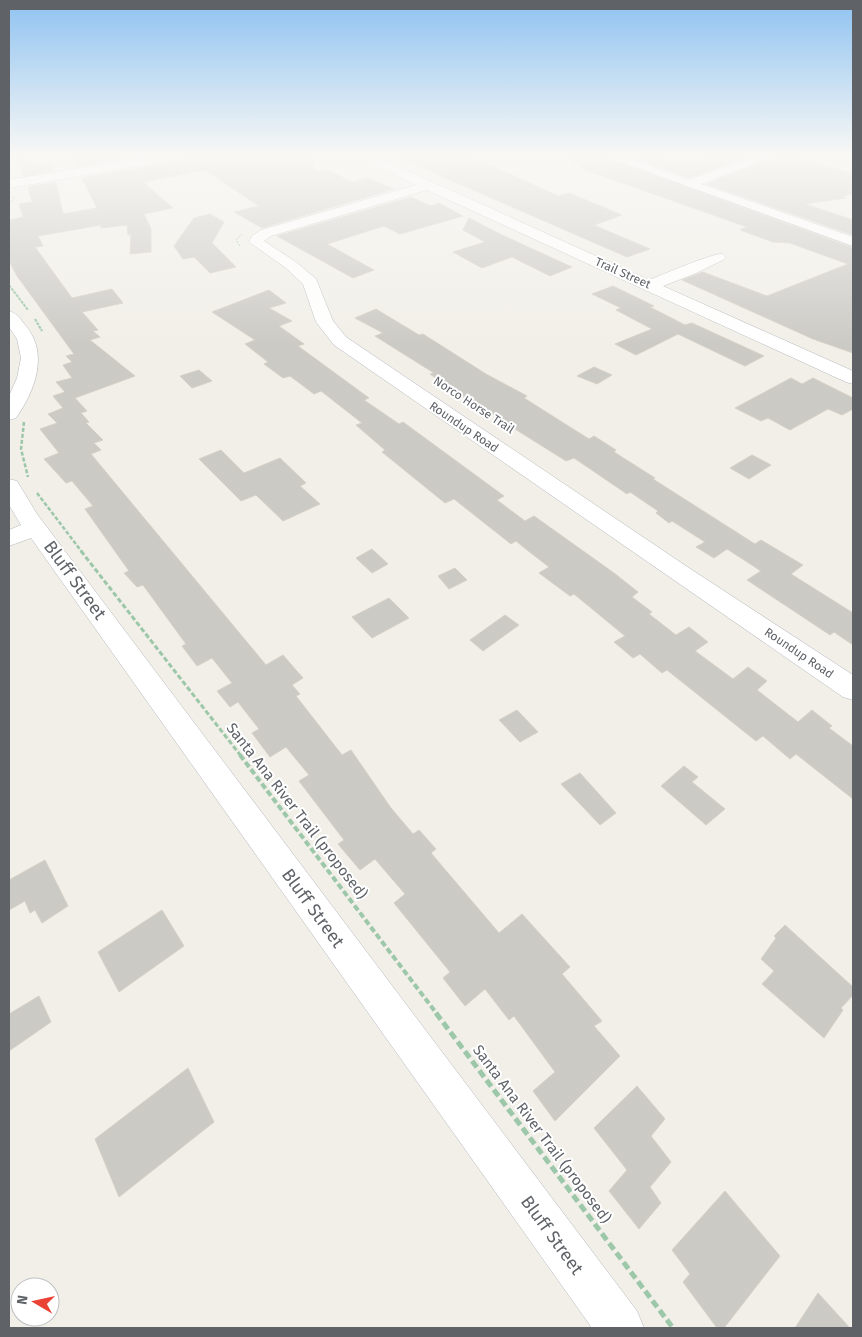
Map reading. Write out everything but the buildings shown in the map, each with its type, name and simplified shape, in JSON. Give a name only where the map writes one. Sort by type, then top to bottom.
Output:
[{"type":"street","name":"Roundup Road","points":[[316,218],[266,233],[257,239],[256,242],[291,266],[310,282],[325,322],[346,346],[680,574],[853,689]]},
{"type":"street","name":"Trail Street","points":[[502,218],[853,378]]},
{"type":"street","points":[[786,218],[853,242]]},
{"type":"street","points":[[649,285],[689,271],[718,257]]},
{"type":"street","points":[[10,319],[25,338],[30,353],[30,364],[17,416]]},
{"type":"street","name":"Bluff Street","points":[[24,485],[28,518],[23,533],[620,1328]]},
{"type":"path","points":[[9,285],[40,325],[44,340]]},
{"type":"path","name":"Santa Ana River Trail (proposed)","points":[[17,416],[21,433],[24,485],[354,903],[673,1328]]}]
